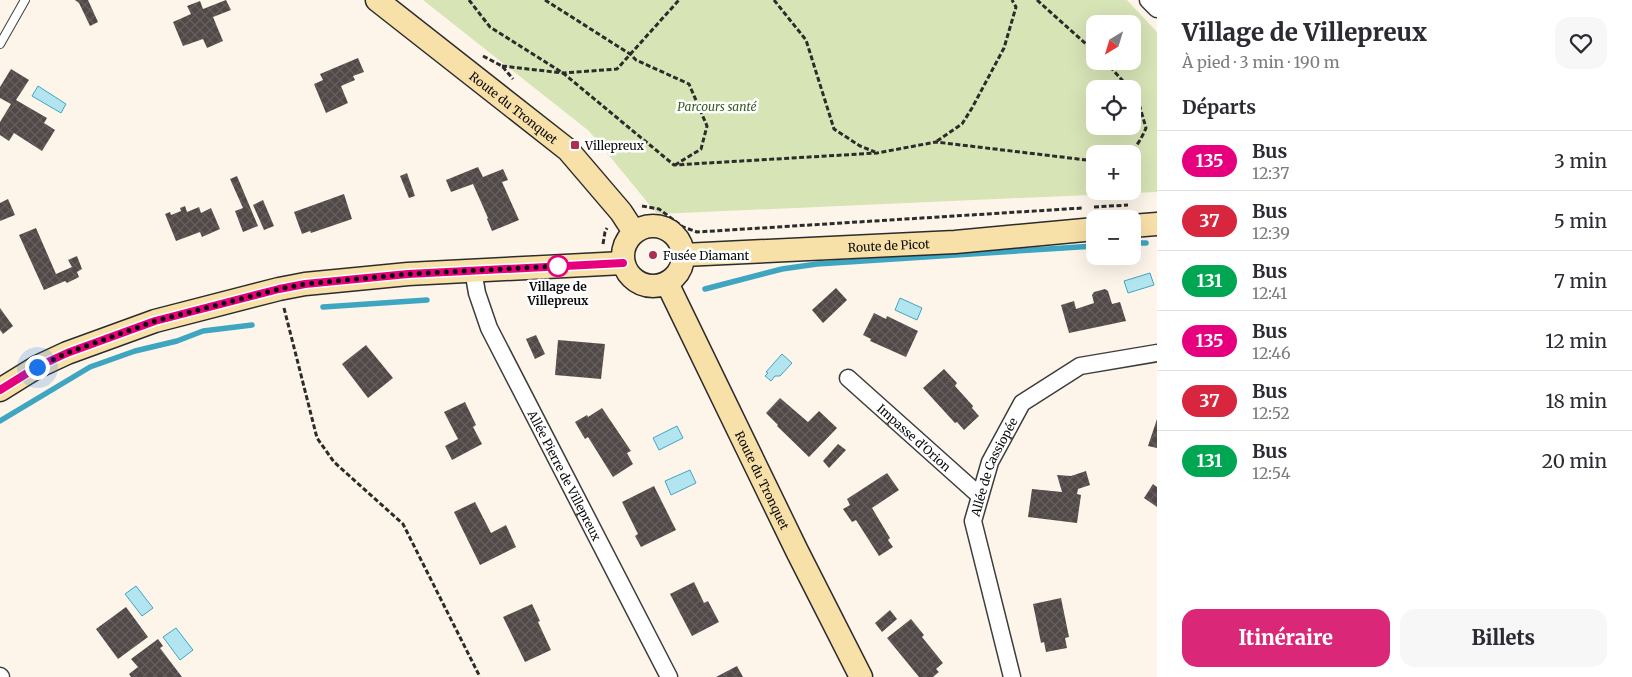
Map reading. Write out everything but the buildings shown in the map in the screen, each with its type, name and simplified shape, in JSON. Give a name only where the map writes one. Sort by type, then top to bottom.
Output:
[{"type":"main road","name":"Route du Tronquet","points":[[377,0],[568,150],[620,212],[634,232]]},
{"type":"main road","points":[[1141,225],[1157,224]]},
{"type":"main road","points":[[652,226],[670,231],[681,246],[683,255],[679,271],[667,282],[649,286],[640,283],[626,271],[622,254],[628,238],[634,232],[652,226]]},
{"type":"main road","name":"Route de Picot","points":[[683,255],[955,242],[1086,230]]},
{"type":"main road","points":[[0,390],[37,367],[67,353],[155,321],[279,289],[314,283],[473,270],[623,263]]},
{"type":"main road","name":"Route du Tronquet","points":[[667,282],[797,551],[861,677]]},
{"type":"street","points":[[1148,0],[1157,9]]},
{"type":"street","name":"Allée Pierre de Villepreux","points":[[473,270],[477,293],[489,328],[669,677]]},
{"type":"street","name":"Allée de Cassiopée","points":[[1012,677],[973,521],[990,462],[1022,402],[1080,366],[1157,353]]},
{"type":"street","name":"Impasse d'Orion","points":[[848,378],[980,496]]},
{"type":"lane","points":[[0,44],[25,0]]},
{"type":"path","points":[[468,0],[490,27],[563,73],[674,165],[877,153],[936,142],[1086,161]]},
{"type":"path","points":[[545,0],[630,54],[636,60],[689,84],[707,126],[701,150],[674,165]]},
{"type":"path","points":[[502,66],[563,73],[617,69],[678,0]]},
{"type":"path","points":[[774,0],[806,40],[834,129],[860,146],[877,153]]},
{"type":"path","points":[[936,142],[962,124],[972,108],[1004,48],[1016,7],[1012,0]]},
{"type":"path","points":[[1037,0],[1086,44]]},
{"type":"path","points":[[1113,70],[1122,80]]},
{"type":"path","points":[[1136,145],[1146,128],[1141,111]]},
{"type":"path","points":[[620,212],[630,207],[642,206],[659,209],[683,227],[696,232],[1138,204]]},
{"type":"path","points":[[276,306],[284,305],[317,438],[334,462],[403,524],[480,677]]},
{"type":"green space","name":"Parcours santé","points":[[423,0],[1127,0],[1157,32],[1157,192],[1141,193],[1141,145],[1086,145],[1086,195],[657,214],[589,131]]},
{"type":"water","points":[[38,86],[66,104],[61,113],[32,96]]},
{"type":"water","points":[[1150,273],[1154,285],[1128,293],[1124,281]]},
{"type":"water","points":[[900,298],[922,308],[917,320],[895,310]]},
{"type":"water","points":[[782,354],[792,363],[780,376],[775,376],[771,381],[765,376],[768,373],[766,372]]},
{"type":"water","points":[[677,426],[683,438],[659,450],[653,438]]},
{"type":"water","points":[[690,470],[696,483],[671,495],[665,481]]},
{"type":"water","points":[[136,586],[153,608],[142,616],[125,594]]},
{"type":"water","points":[[176,628],[193,650],[180,660],[163,637]]},
{"type":"waterway","points":[[1141,243],[1146,243]]},
{"type":"waterway","points":[[705,289],[782,269],[817,264],[1086,247]]},
{"type":"waterway","points":[[323,307],[427,300]]},
{"type":"waterway","points":[[0,421],[90,367],[135,351],[177,341],[203,331],[252,325]]},
{"type":"bus line","name":"135","points":[[0,390],[37,367],[67,353],[155,321],[279,289],[305,284],[408,274],[623,263]]},
{"type":"place","name":"Villepreux","points":[[575,145]]},
{"type":"place","name":"Fusée Diamant","points":[[653,255]]},
{"type":"place","name":"Village de Villepreux","points":[[558,266]]},
{"type":"route","points":[[37,367],[67,353],[155,321],[279,289],[305,284],[408,274],[560,266],[558,266]]}]
